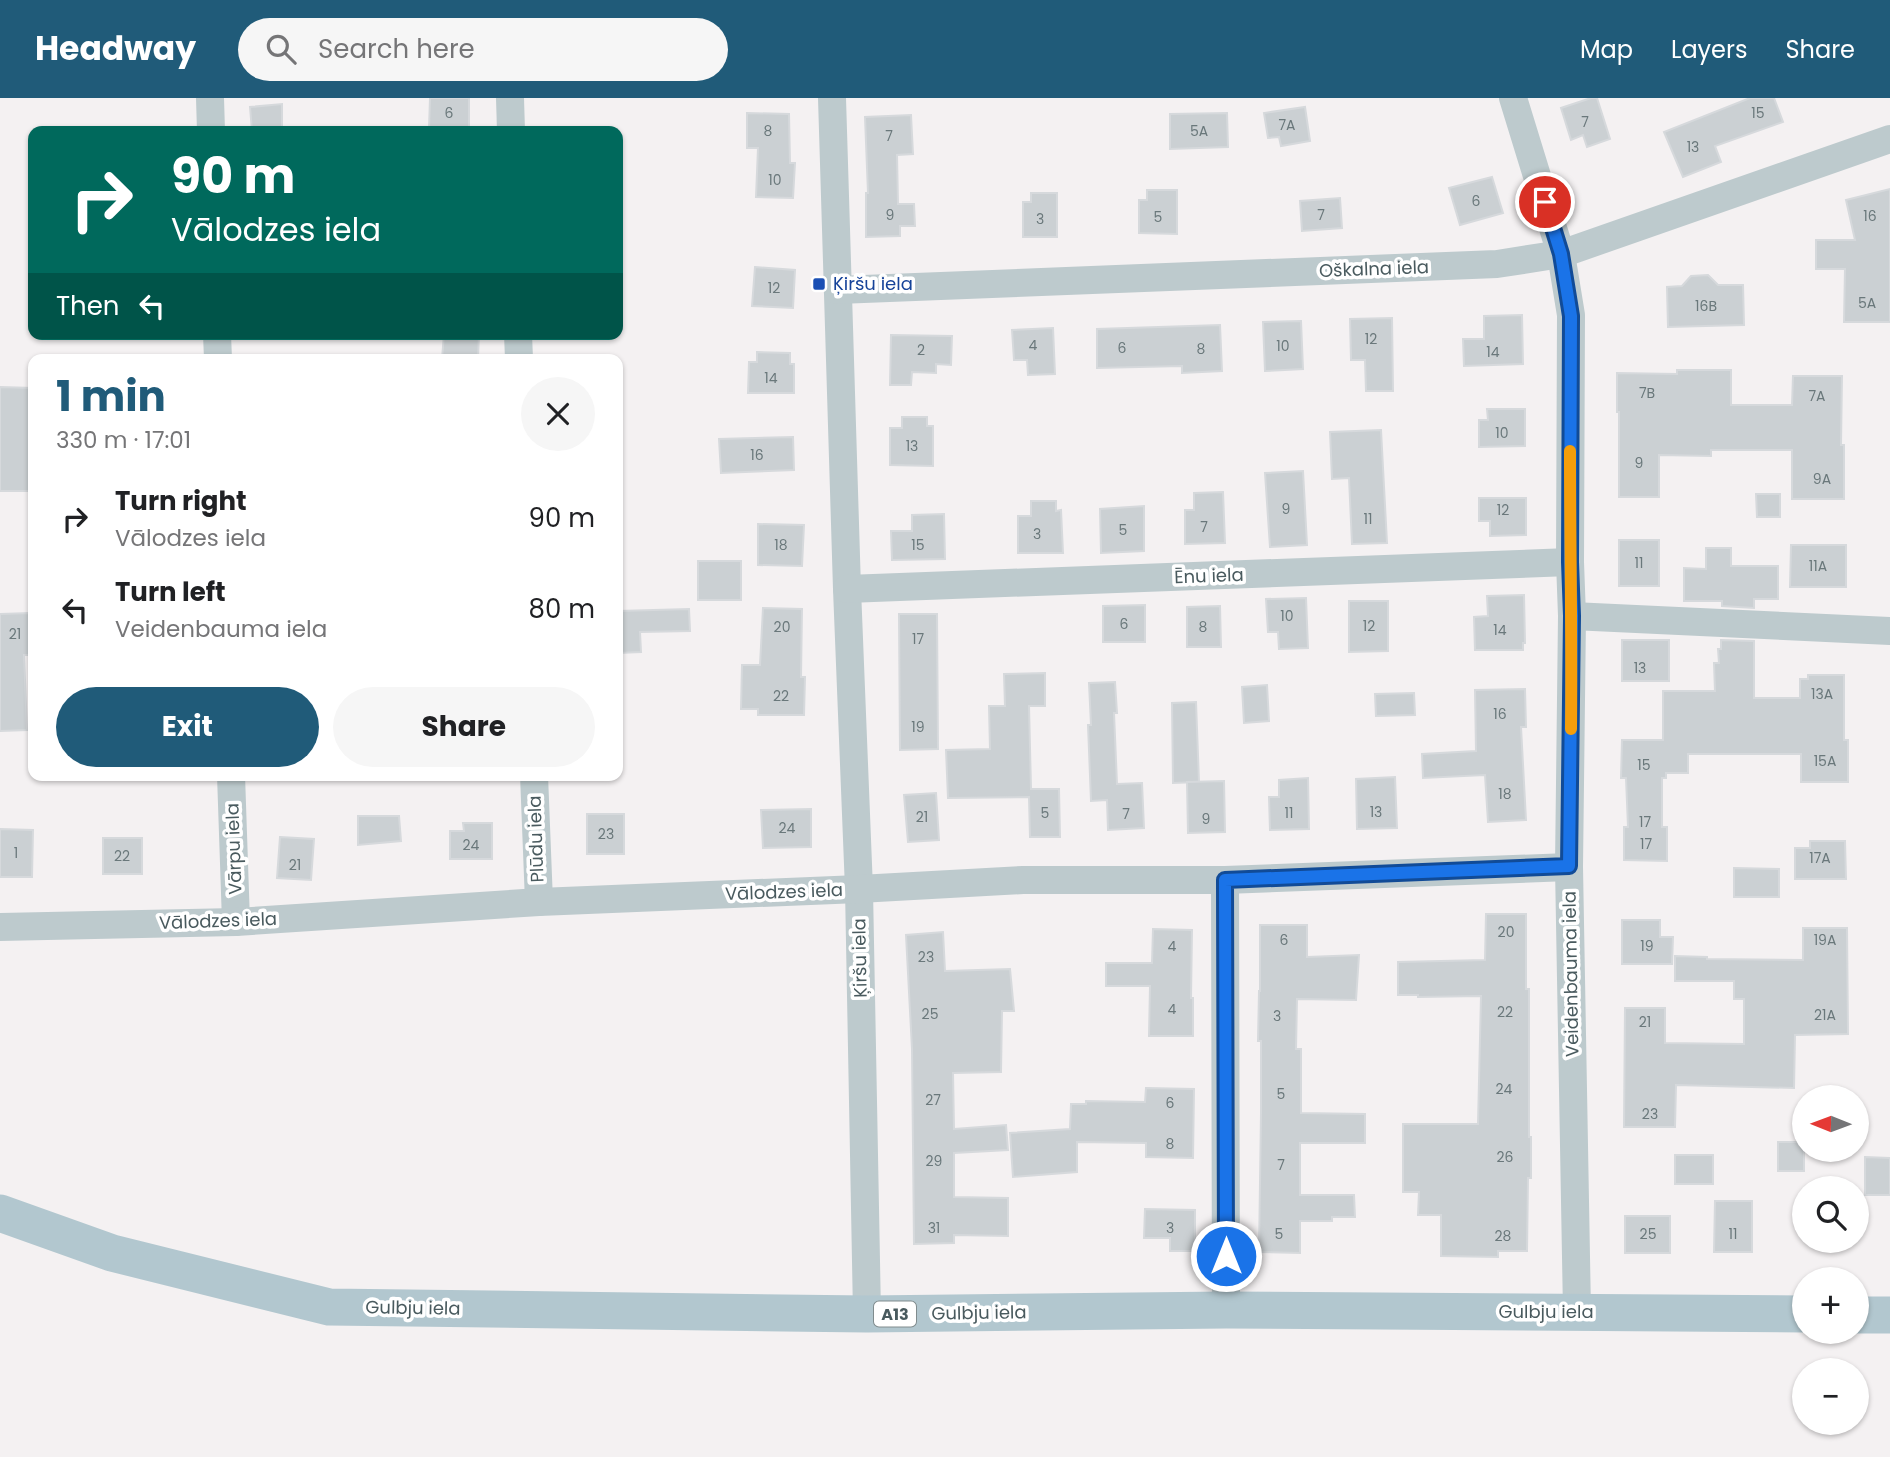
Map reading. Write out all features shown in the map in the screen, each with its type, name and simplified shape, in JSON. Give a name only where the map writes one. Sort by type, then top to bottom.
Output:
[{"type":"main road","name":"Gulbju iela","points":[[0,1213],[112,1253],[330,1307],[867,1314],[1226,1310],[1792,1314]]},
{"type":"main road","points":[[1869,1315],[1890,1315]]},
{"type":"street","points":[[209,98],[211,126]]},
{"type":"street","points":[[510,98],[511,126]]},
{"type":"street","name":"Ķiršu iela","points":[[831,98],[859,889],[867,1314]]},
{"type":"street","name":"Veidenbauma iela","points":[[1513,98],[1561,254],[1571,316],[1569,866],[1577,1312]]},
{"type":"street","name":"Oškalna iela","points":[[838,290],[1483,264],[1561,254],[1890,139]]},
{"type":"street","name":"Ēnu iela","points":[[847,589],[1570,562]]},
{"type":"street","points":[[1572,616],[1890,631]]},
{"type":"street","name":"Vārpu iela","points":[[232,781],[236,922]]},
{"type":"street","name":"Plūdu iela","points":[[534,781],[539,902]]},
{"type":"street","name":"Vālodzes iela","points":[[0,927],[236,922],[539,902],[1023,880],[1225,880],[1569,866]]},
{"type":"street","points":[[1225,880],[1226,1310]]},
{"type":"building","points":[[430,98],[469,98],[469,126],[429,126]]},
{"type":"building","points":[[1597,98],[1610,139],[1587,147],[1583,135],[1571,140],[1561,108]]},
{"type":"building","points":[[1750,98],[1774,98],[1783,122],[1715,146],[1721,162],[1683,177],[1664,132]]},
{"type":"building","points":[[282,104],[282,126],[252,126],[250,107]]},
{"type":"building","points":[[1305,107],[1310,141],[1281,146],[1279,137],[1268,138],[1264,113]]},
{"type":"building","points":[[747,113],[789,114],[790,163],[795,163],[793,198],[756,197],[758,148],[747,148]]},
{"type":"building","points":[[1227,113],[1228,147],[1170,149],[1170,114]]},
{"type":"building","points":[[911,115],[913,154],[897,155],[898,204],[914,204],[915,226],[900,226],[900,236],[866,237],[868,193],[865,117]]},
{"type":"building","points":[[1492,177],[1503,213],[1460,225],[1449,188]]},
{"type":"building","points":[[1890,189],[1890,322],[1844,322],[1845,269],[1816,269],[1816,240],[1855,240],[1846,200]]},
{"type":"building","points":[[1147,190],[1177,190],[1177,234],[1139,233],[1139,200],[1147,200]]},
{"type":"building","points":[[1031,193],[1057,193],[1057,237],[1023,237],[1023,202],[1031,202]]},
{"type":"building","points":[[1340,198],[1342,228],[1302,231],[1300,201]]},
{"type":"building","points":[[755,267],[795,270],[793,308],[752,306]]},
{"type":"building","points":[[1708,275],[1718,285],[1743,285],[1744,325],[1668,327],[1667,287],[1682,286],[1691,276]]},
{"type":"building","points":[[1522,315],[1523,364],[1464,366],[1463,339],[1484,339],[1484,316]]},
{"type":"building","points":[[1392,318],[1393,391],[1366,391],[1365,360],[1351,360],[1350,319]]},
{"type":"building","points":[[1301,321],[1303,369],[1265,371],[1263,322]]},
{"type":"building","points":[[1220,325],[1222,371],[1182,373],[1182,366],[1097,368],[1097,329]]},
{"type":"building","points":[[1053,328],[1055,374],[1028,375],[1027,360],[1014,360],[1012,330]]},
{"type":"building","points":[[891,335],[952,336],[951,365],[936,364],[936,373],[912,372],[911,385],[890,385]]},
{"type":"building","points":[[444,340],[479,340],[478,354],[442,354]]},
{"type":"building","points":[[757,352],[790,353],[790,364],[794,364],[794,393],[748,393],[749,362],[757,362]]},
{"type":"building","points":[[1677,370],[1731,370],[1731,405],[1792,405],[1793,376],[1842,376],[1841,445],[1844,445],[1844,499],[1792,499],[1792,450],[1711,450],[1711,456],[1659,455],[1659,497],[1619,497],[1617,373],[1677,374]]},
{"type":"building","points":[[0,387],[28,388],[28,491],[0,491]]},
{"type":"building","points":[[1487,409],[1525,409],[1525,446],[1479,447],[1479,420],[1488,420]]},
{"type":"building","points":[[902,417],[927,417],[927,426],[933,426],[933,466],[890,465],[890,428],[902,428]]},
{"type":"building","points":[[1381,430],[1387,543],[1352,544],[1349,478],[1332,479],[1330,432]]},
{"type":"building","points":[[793,437],[794,470],[721,473],[719,439]]},
{"type":"building","points":[[1303,471],[1307,545],[1270,547],[1265,473]]},
{"type":"building","points":[[1223,492],[1225,543],[1185,544],[1185,510],[1194,510],[1194,493]]},
{"type":"building","points":[[1756,494],[1780,494],[1780,517],[1757,517]]},
{"type":"building","points":[[1479,498],[1526,498],[1526,535],[1490,536],[1490,521],[1479,521]]},
{"type":"building","points":[[1031,501],[1056,501],[1056,511],[1061,510],[1063,553],[1018,553],[1018,516],[1031,516]]},
{"type":"building","points":[[1144,506],[1144,551],[1101,553],[1100,509]]},
{"type":"building","points":[[944,514],[945,559],[892,560],[891,531],[912,531],[912,515]]},
{"type":"building","points":[[758,524],[804,525],[802,566],[758,565]]},
{"type":"building","points":[[1619,540],[1659,540],[1659,586],[1619,586]]},
{"type":"building","points":[[1791,545],[1846,545],[1846,587],[1790,587]]},
{"type":"building","points":[[1706,548],[1731,548],[1731,566],[1778,566],[1778,599],[1754,599],[1754,608],[1722,606],[1722,601],[1684,601],[1684,568],[1706,569]]},
{"type":"building","points":[[698,561],[741,561],[741,600],[698,600]]},
{"type":"building","points":[[1524,595],[1523,650],[1475,650],[1474,617],[1488,616],[1487,596]]},
{"type":"building","points":[[1306,598],[1308,648],[1279,649],[1278,632],[1268,632],[1266,599]]},
{"type":"building","points":[[1349,601],[1388,601],[1388,651],[1349,652]]},
{"type":"building","points":[[1145,605],[1145,642],[1103,642],[1103,606]]},
{"type":"building","points":[[1220,606],[1221,647],[1187,647],[1187,607]]},
{"type":"building","points":[[763,608],[802,609],[801,677],[805,677],[804,715],[758,715],[758,709],[741,709],[742,665],[760,665]]},
{"type":"building","points":[[689,609],[690,631],[640,632],[641,652],[623,653],[623,611]]},
{"type":"building","points":[[28,613],[28,655],[24,655],[27,730],[0,731],[0,614]]},
{"type":"building","points":[[899,614],[937,614],[938,749],[900,750]]},
{"type":"building","points":[[1622,640],[1669,640],[1669,681],[1622,681]]},
{"type":"building","points":[[1721,640],[1754,641],[1754,698],[1800,698],[1800,679],[1808,679],[1808,675],[1844,675],[1844,740],[1848,740],[1848,782],[1801,782],[1801,754],[1688,754],[1688,773],[1666,773],[1666,778],[1662,778],[1662,827],[1667,827],[1667,861],[1624,860],[1624,827],[1628,827],[1626,778],[1621,778],[1622,740],[1663,740],[1663,691],[1715,691],[1714,663],[1719,663],[1718,649],[1721,649]]},
{"type":"building","points":[[1045,673],[1045,706],[1029,706],[1031,789],[1059,789],[1060,837],[1030,837],[1029,797],[948,798],[946,750],[990,749],[989,706],[1005,706],[1004,674]]},
{"type":"building","points":[[1115,682],[1117,784],[1142,783],[1144,828],[1108,830],[1107,800],[1091,801],[1089,683]]},
{"type":"building","points":[[1267,685],[1269,721],[1244,723],[1242,687]]},
{"type":"building","points":[[1525,689],[1526,727],[1521,727],[1526,820],[1488,822],[1485,775],[1423,778],[1422,754],[1476,751],[1475,690]]},
{"type":"building","points":[[1414,693],[1415,715],[1376,716],[1375,694]]},
{"type":"building","points":[[1196,702],[1199,782],[1173,783],[1172,703]]},
{"type":"building","points":[[1395,777],[1397,828],[1357,829],[1356,779]]},
{"type":"building","points":[[1308,778],[1309,829],[1270,830],[1269,797],[1279,797],[1279,780]]},
{"type":"building","points":[[1224,781],[1225,832],[1188,833],[1187,782]]},
{"type":"building","points":[[936,793],[939,840],[908,842],[904,795]]},
{"type":"building","points":[[811,809],[811,847],[763,848],[761,810]]},
{"type":"building","points":[[587,814],[624,814],[624,854],[587,854]]},
{"type":"building","points":[[358,816],[399,816],[401,841],[358,845]]},
{"type":"building","points":[[463,823],[492,823],[492,859],[450,859],[450,831],[464,831]]},
{"type":"building","points":[[0,829],[33,830],[32,877],[0,877]]},
{"type":"building","points":[[280,837],[314,839],[311,880],[277,878]]},
{"type":"building","points":[[103,838],[142,838],[142,874],[103,874]]},
{"type":"building","points":[[1810,841],[1845,841],[1846,879],[1795,879],[1795,848],[1810,848]]},
{"type":"building","points":[[1734,868],[1779,869],[1779,897],[1734,897]]},
{"type":"building","points":[[1486,914],[1526,914],[1531,1137],[1527,1251],[1498,1251],[1498,1257],[1441,1256],[1441,1215],[1418,1215],[1419,1192],[1403,1192],[1403,1124],[1478,1124],[1481,996],[1398,995],[1398,962],[1485,960]]},
{"type":"building","points":[[1622,920],[1660,920],[1660,937],[1673,937],[1672,964],[1622,964]]},
{"type":"building","points":[[1260,925],[1307,925],[1307,957],[1359,955],[1356,1000],[1297,999],[1296,1049],[1301,1049],[1301,1113],[1365,1114],[1365,1143],[1300,1143],[1300,1195],[1354,1195],[1355,1217],[1332,1217],[1332,1221],[1300,1221],[1300,1253],[1259,1252]]},
{"type":"building","points":[[1803,928],[1847,928],[1848,1034],[1795,1035],[1792,1088],[1676,1085],[1675,1127],[1624,1127],[1625,1008],[1665,1008],[1665,1043],[1744,1044],[1744,999],[1734,999],[1734,981],[1675,981],[1675,956],[1803,960]]},
{"type":"building","points":[[1153,929],[1192,930],[1193,1036],[1149,1036],[1150,986],[1106,986],[1106,963],[1152,963]]},
{"type":"building","points":[[943,932],[945,971],[1010,969],[1014,1011],[1002,1011],[1001,1072],[953,1073],[954,1129],[1006,1125],[1008,1150],[954,1153],[954,1197],[1008,1198],[1008,1236],[954,1235],[954,1243],[914,1244],[912,1049],[906,935]]},
{"type":"building","points":[[1146,1088],[1194,1089],[1193,1158],[1146,1157],[1146,1143],[1077,1142],[1077,1172],[1013,1177],[1010,1133],[1070,1129],[1071,1104],[1086,1104],[1086,1101],[1145,1102]]},
{"type":"building","points":[[1778,1142],[1792,1142],[1792,1162],[1804,1162],[1804,1171],[1778,1171]]},
{"type":"building","points":[[1675,1155],[1713,1155],[1713,1184],[1675,1184]]},
{"type":"building","points":[[1869,1157],[1890,1158],[1890,1195],[1869,1195],[1869,1176],[1865,1176],[1865,1162],[1869,1162]]},
{"type":"building","points":[[1715,1201],[1752,1201],[1752,1252],[1714,1252]]},
{"type":"building","points":[[1145,1209],[1195,1210],[1195,1251],[1170,1251],[1170,1238],[1144,1238]]},
{"type":"building","points":[[1625,1216],[1670,1216],[1670,1253],[1625,1253]]},
{"type":"slow traffic","points":[[1570,451],[1571,729]]},
{"type":"place","name":"Ķiršu iela","points":[[819,284]]},
{"type":"route","points":[[1226,1256],[1225,880],[1569,866],[1571,316],[1561,254],[1545,202]]}]
